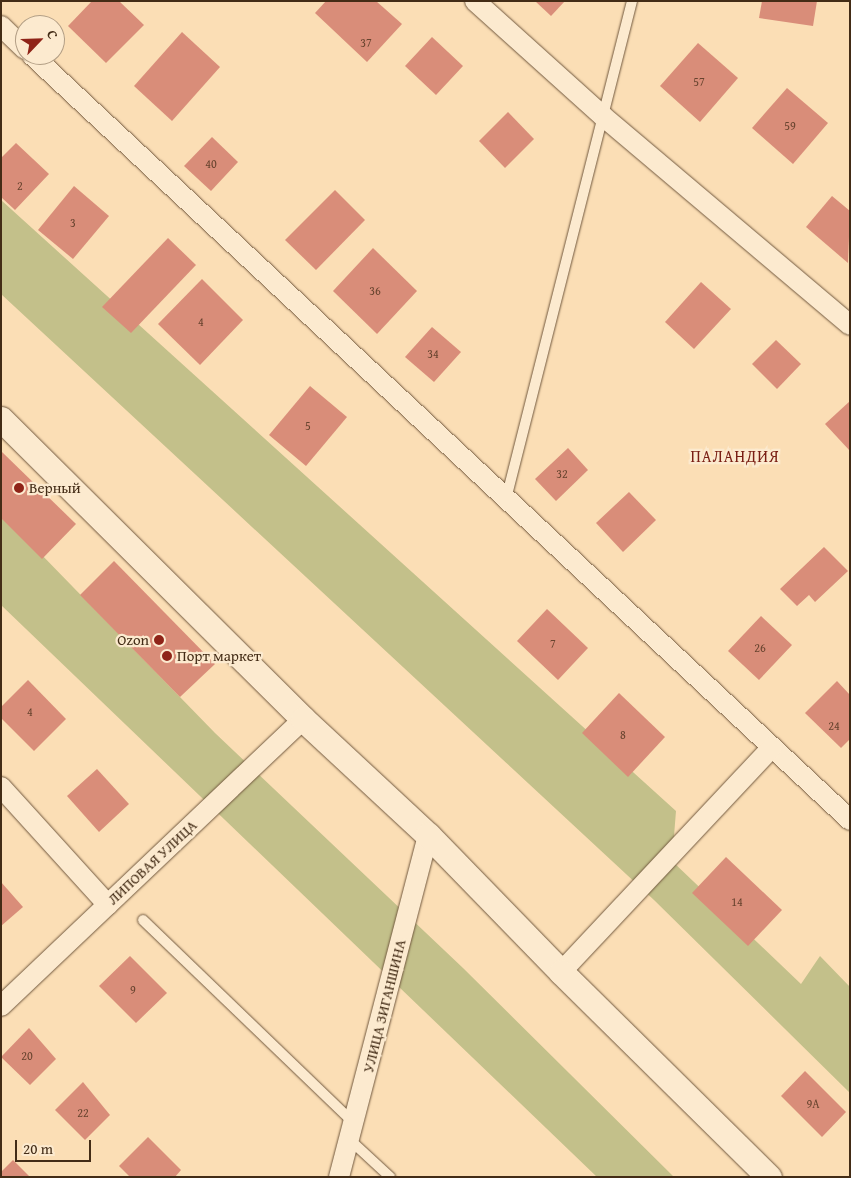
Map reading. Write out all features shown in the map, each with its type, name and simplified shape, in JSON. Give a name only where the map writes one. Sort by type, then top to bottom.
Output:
[{"type":"street","points":[[475,1],[604,117],[850,325]]},
{"type":"street","points":[[1,26],[15,39]]},
{"type":"street","points":[[43,65],[850,820]]},
{"type":"street","points":[[1,419],[303,719],[428,835],[561,972],[769,1177]]},
{"type":"street","name":"ЛИПОВАЯ УЛИЦА","points":[[1,1006],[303,719]]},
{"type":"street","points":[[561,972],[772,747]]},
{"type":"street","points":[[1,787],[108,905]]},
{"type":"street","name":"УЛИЦА ЗИГАНШИНА","points":[[340,1177],[428,835]]},
{"type":"lane","points":[[506,499],[632,1]]},
{"type":"lane","points":[[144,920],[351,1131],[390,1177]]},
{"type":"shaded area","points":[[1,200],[676,811],[672,861],[801,984],[820,956],[850,987],[850,1093],[654,900],[1,294]]},
{"type":"shaded area","points":[[1,513],[215,733],[463,968],[674,1177],[597,1177],[1,605]]},
{"type":"building","points":[[92,1],[119,1],[144,25],[106,63],[68,26]]},
{"type":"building","points":[[326,1],[376,1],[402,24],[367,62],[315,13]]},
{"type":"building","points":[[535,1],[565,1],[551,16]]},
{"type":"building","points":[[762,1],[817,1],[813,26],[759,18]]},
{"type":"building","points":[[182,32],[220,67],[172,121],[134,86]]},
{"type":"building","points":[[432,37],[463,66],[436,95],[405,66]]},
{"type":"building","points":[[698,43],[738,78],[700,122],[660,86]]},
{"type":"building","points":[[787,88],[828,123],[793,164],[752,128]]},
{"type":"building","points":[[508,112],[534,139],[505,168],[479,141]]},
{"type":"building","points":[[212,137],[238,162],[211,191],[184,166]]},
{"type":"building","points":[[16,143],[49,174],[15,210],[1,197],[1,158]]},
{"type":"building","points":[[74,186],[109,216],[73,259],[38,230]]},
{"type":"building","points":[[335,190],[365,220],[316,270],[285,240]]},
{"type":"building","points":[[832,196],[850,211],[848,263],[806,227]]},
{"type":"building","points":[[168,238],[196,265],[131,333],[102,307]]},
{"type":"building","points":[[373,248],[417,291],[377,334],[333,291]]},
{"type":"building","points":[[202,279],[243,320],[200,365],[158,324]]},
{"type":"building","points":[[701,282],[731,309],[694,349],[665,322]]},
{"type":"building","points":[[432,327],[461,352],[434,382],[405,357]]},
{"type":"building","points":[[776,340],[801,364],[777,389],[752,364]]},
{"type":"building","points":[[310,386],[347,417],[306,466],[269,435]]},
{"type":"building","points":[[850,401],[850,451],[825,424]]},
{"type":"building","points":[[568,448],[588,470],[556,501],[535,479]]},
{"type":"building","points":[[1,451],[76,524],[42,559],[1,518]]},
{"type":"building","points":[[629,492],[656,520],[623,552],[596,523]]},
{"type":"building","points":[[824,547],[848,571],[815,602],[809,595],[797,606],[780,589]]},
{"type":"building","points":[[114,561],[215,664],[180,697],[80,595]]},
{"type":"building","points":[[547,609],[588,648],[558,680],[517,641]]},
{"type":"building","points":[[761,616],[792,645],[759,680],[728,651]]},
{"type":"building","points":[[28,680],[66,719],[34,751],[1,718],[1,707]]},
{"type":"building","points":[[837,681],[850,695],[850,739],[841,748],[805,713]]},
{"type":"building","points":[[619,693],[665,737],[628,777],[582,733]]},
{"type":"building","points":[[97,769],[129,804],[99,832],[67,796]]},
{"type":"building","points":[[726,857],[782,910],[748,946],[692,893]]},
{"type":"building","points":[[1,882],[23,907],[1,926]]},
{"type":"building","points":[[130,956],[167,993],[136,1023],[99,986]]},
{"type":"building","points":[[29,1028],[56,1059],[30,1085],[1,1057]]},
{"type":"building","points":[[805,1071],[846,1112],[822,1137],[781,1096]]},
{"type":"building","points":[[83,1082],[110,1115],[85,1140],[55,1110]]},
{"type":"building","points":[[148,1137],[181,1170],[175,1177],[130,1177],[119,1166]]},
{"type":"building","points":[[13,1160],[30,1177],[1,1177],[1,1172]]},
{"type":"place","name":"Верный","points":[[19,488]]},
{"type":"place","name":"Ozon","points":[[159,640]]},
{"type":"place","name":"Порт маркет","points":[[167,656]]},
{"type":"district","name":"ПАЛАНДИЯ","points":[[735,456]]}]
